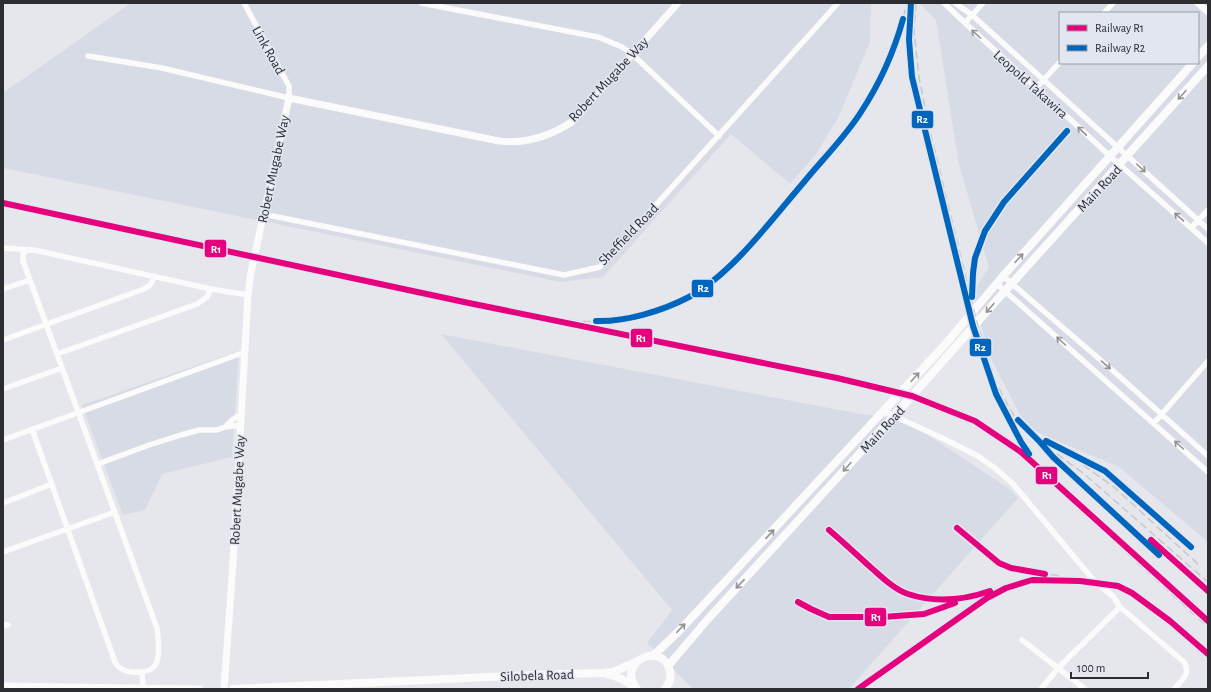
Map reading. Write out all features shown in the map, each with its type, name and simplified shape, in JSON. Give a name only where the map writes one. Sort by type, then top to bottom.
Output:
[{"type":"main road","points":[[1199,56],[1208,46]]},
{"type":"main road","name":"Main Road","points":[[653,656],[734,572],[942,348],[1003,276],[1192,64]]},
{"type":"main road","name":"Main Road","points":[[668,666],[708,619],[894,416],[1208,66]]},
{"type":"main road","points":[[1052,222],[1060,230]]},
{"type":"main road","points":[[823,476],[832,484]]},
{"type":"main road","points":[[653,656],[663,660],[668,666],[670,679],[667,688]]},
{"type":"main road","name":"Silobela Road","points":[[233,689],[295,688],[533,675],[602,673],[613,672],[644,657],[653,656]]},
{"type":"main road","points":[[636,662],[631,675],[636,689]]},
{"type":"main road","name":"Silobela Road","points":[[602,673],[616,676],[626,681],[636,689]]},
{"type":"street","name":"Link Road","points":[[244,3],[289,86],[289,98]]},
{"type":"street","points":[[421,3],[598,38],[622,47],[632,54],[719,136]]},
{"type":"street","name":"Robert Mugabe Way","points":[[224,689],[248,295],[251,272],[289,98],[499,141],[524,141],[549,134],[561,129],[573,121],[678,3]]},
{"type":"street","name":"Sheffield Road","points":[[264,214],[564,275],[600,267],[838,3]]},
{"type":"street","name":"Leopold Takawira","points":[[944,3],[1110,156],[1208,243]]},
{"type":"street","name":"Leopold Takawira","points":[[955,3],[972,15],[1208,229]]},
{"type":"street","points":[[964,23],[983,3]]},
{"type":"street","points":[[1105,12],[1113,3]]},
{"type":"street","points":[[1198,3],[1208,12]]},
{"type":"street","points":[[88,56],[162,68],[289,98]]},
{"type":"street","points":[[1036,88],[1059,63]]},
{"type":"street","points":[[1191,228],[1208,210]]},
{"type":"street","points":[[3,248],[34,250],[211,289],[248,295]]},
{"type":"street","points":[[26,250],[23,255],[23,261],[154,621],[158,635],[157,663],[154,668],[142,672],[125,670],[114,662],[32,429]]},
{"type":"street","points":[[3,340],[144,289],[150,285],[155,276]]},
{"type":"street","points":[[1003,276],[1208,456]]},
{"type":"street","points":[[3,289],[30,280]]},
{"type":"street","points":[[996,284],[1208,472]]},
{"type":"street","points":[[57,354],[197,304],[207,297],[211,289]]},
{"type":"street","points":[[1078,356],[1085,347]]},
{"type":"street","points":[[3,440],[245,352]]},
{"type":"street","points":[[1154,423],[1208,361]]},
{"type":"street","points":[[3,389],[62,368]]},
{"type":"street","points":[[883,411],[978,456],[1008,479],[1096,583],[1113,596],[1120,607],[1184,662],[1187,671],[1186,675],[1174,689]]},
{"type":"street","points":[[225,427],[241,414]]},
{"type":"street","points":[[98,464],[149,445],[199,430],[217,430],[225,427],[241,425]]},
{"type":"street","points":[[3,502],[52,484]]},
{"type":"street","points":[[3,552],[115,512]]},
{"type":"street","points":[[1041,689],[1059,667],[1120,607]]},
{"type":"street","points":[[1022,640],[1059,667],[1085,689]]},
{"type":"street","points":[[142,672],[143,688]]},
{"type":"street","points":[[3,686],[200,689]]},
{"type":"shaded area","points":[[131,3],[871,3],[870,42],[838,118],[816,154],[790,184],[731,134],[603,277],[560,282],[3,168],[3,93]]},
{"type":"shaded area","points":[[919,3],[1208,3],[1208,542],[1119,467],[1027,428],[989,355],[973,292],[989,267],[959,165],[936,20]]},
{"type":"shaded area","points":[[441,334],[861,414],[904,419],[1008,488],[1018,498],[849,689],[693,689],[647,643],[672,610]]},
{"type":"shaded area","points":[[239,351],[232,457],[162,474],[145,510],[123,515],[82,405]]},
{"type":"railway","points":[[547,318],[601,322],[646,314],[688,297],[717,277],[757,237],[851,126],[880,80],[899,33],[907,3]]},
{"type":"railway","points":[[916,3],[914,30],[919,78],[931,135],[977,323],[996,383],[1016,419],[1053,457],[1159,555]]},
{"type":"railway","points":[[972,290],[976,257],[988,228],[1005,202],[1067,131]]},
{"type":"railway","points":[[1038,437],[1105,471],[1191,547]]},
{"type":"railway","points":[[1057,454],[1083,473],[1208,582]]},
{"type":"railway","points":[[1083,465],[1114,487],[1201,567]]},
{"type":"railway","points":[[1050,478],[1147,572],[1208,627]]},
{"type":"railway","points":[[957,528],[999,563],[1011,568],[1060,576]]},
{"type":"railway","points":[[829,530],[888,582],[907,594],[937,600],[979,595],[993,590]]},
{"type":"railway","points":[[1157,546],[1208,591]]},
{"type":"railway","points":[[858,689],[987,598],[1006,588],[1032,580],[1080,581],[1118,586],[1132,593],[1170,621],[1208,654]]},
{"type":"railway","points":[[798,602],[829,617],[883,617],[924,614],[960,602]]},
{"type":"rail line","name":"R2","points":[[911,3],[909,40],[912,77],[973,326],[996,394],[1021,442],[1029,454]]},
{"type":"rail line","name":"R2","points":[[596,321],[631,318],[667,307],[689,297],[721,275],[765,229],[855,121],[868,101],[886,67],[903,19]]},
{"type":"rail line","name":"R2","points":[[972,297],[975,258],[985,231],[1004,202],[1067,131]]},
{"type":"rail line","name":"R1","points":[[3,203],[464,302],[837,378],[912,396],[975,421],[1021,452],[1208,621]]},
{"type":"rail line","name":"R2","points":[[1018,420],[1053,457],[1159,555]]},
{"type":"rail line","name":"R2","points":[[1046,441],[1105,471],[1191,547]]},
{"type":"rail line","name":"R1","points":[[957,528],[999,563],[1011,568],[1045,574]]},
{"type":"rail line","name":"R1","points":[[829,530],[887,581],[902,592],[929,599],[949,599],[970,597],[990,591]]},
{"type":"rail line","name":"R1","points":[[1151,540],[1208,591]]},
{"type":"rail line","name":"R1","points":[[858,689],[987,598],[1006,588],[1032,580],[1080,581],[1118,586],[1132,593],[1170,621],[1208,654]]},
{"type":"rail line","name":"R1","points":[[798,602],[829,617],[883,617],[924,614],[955,603]]}]
